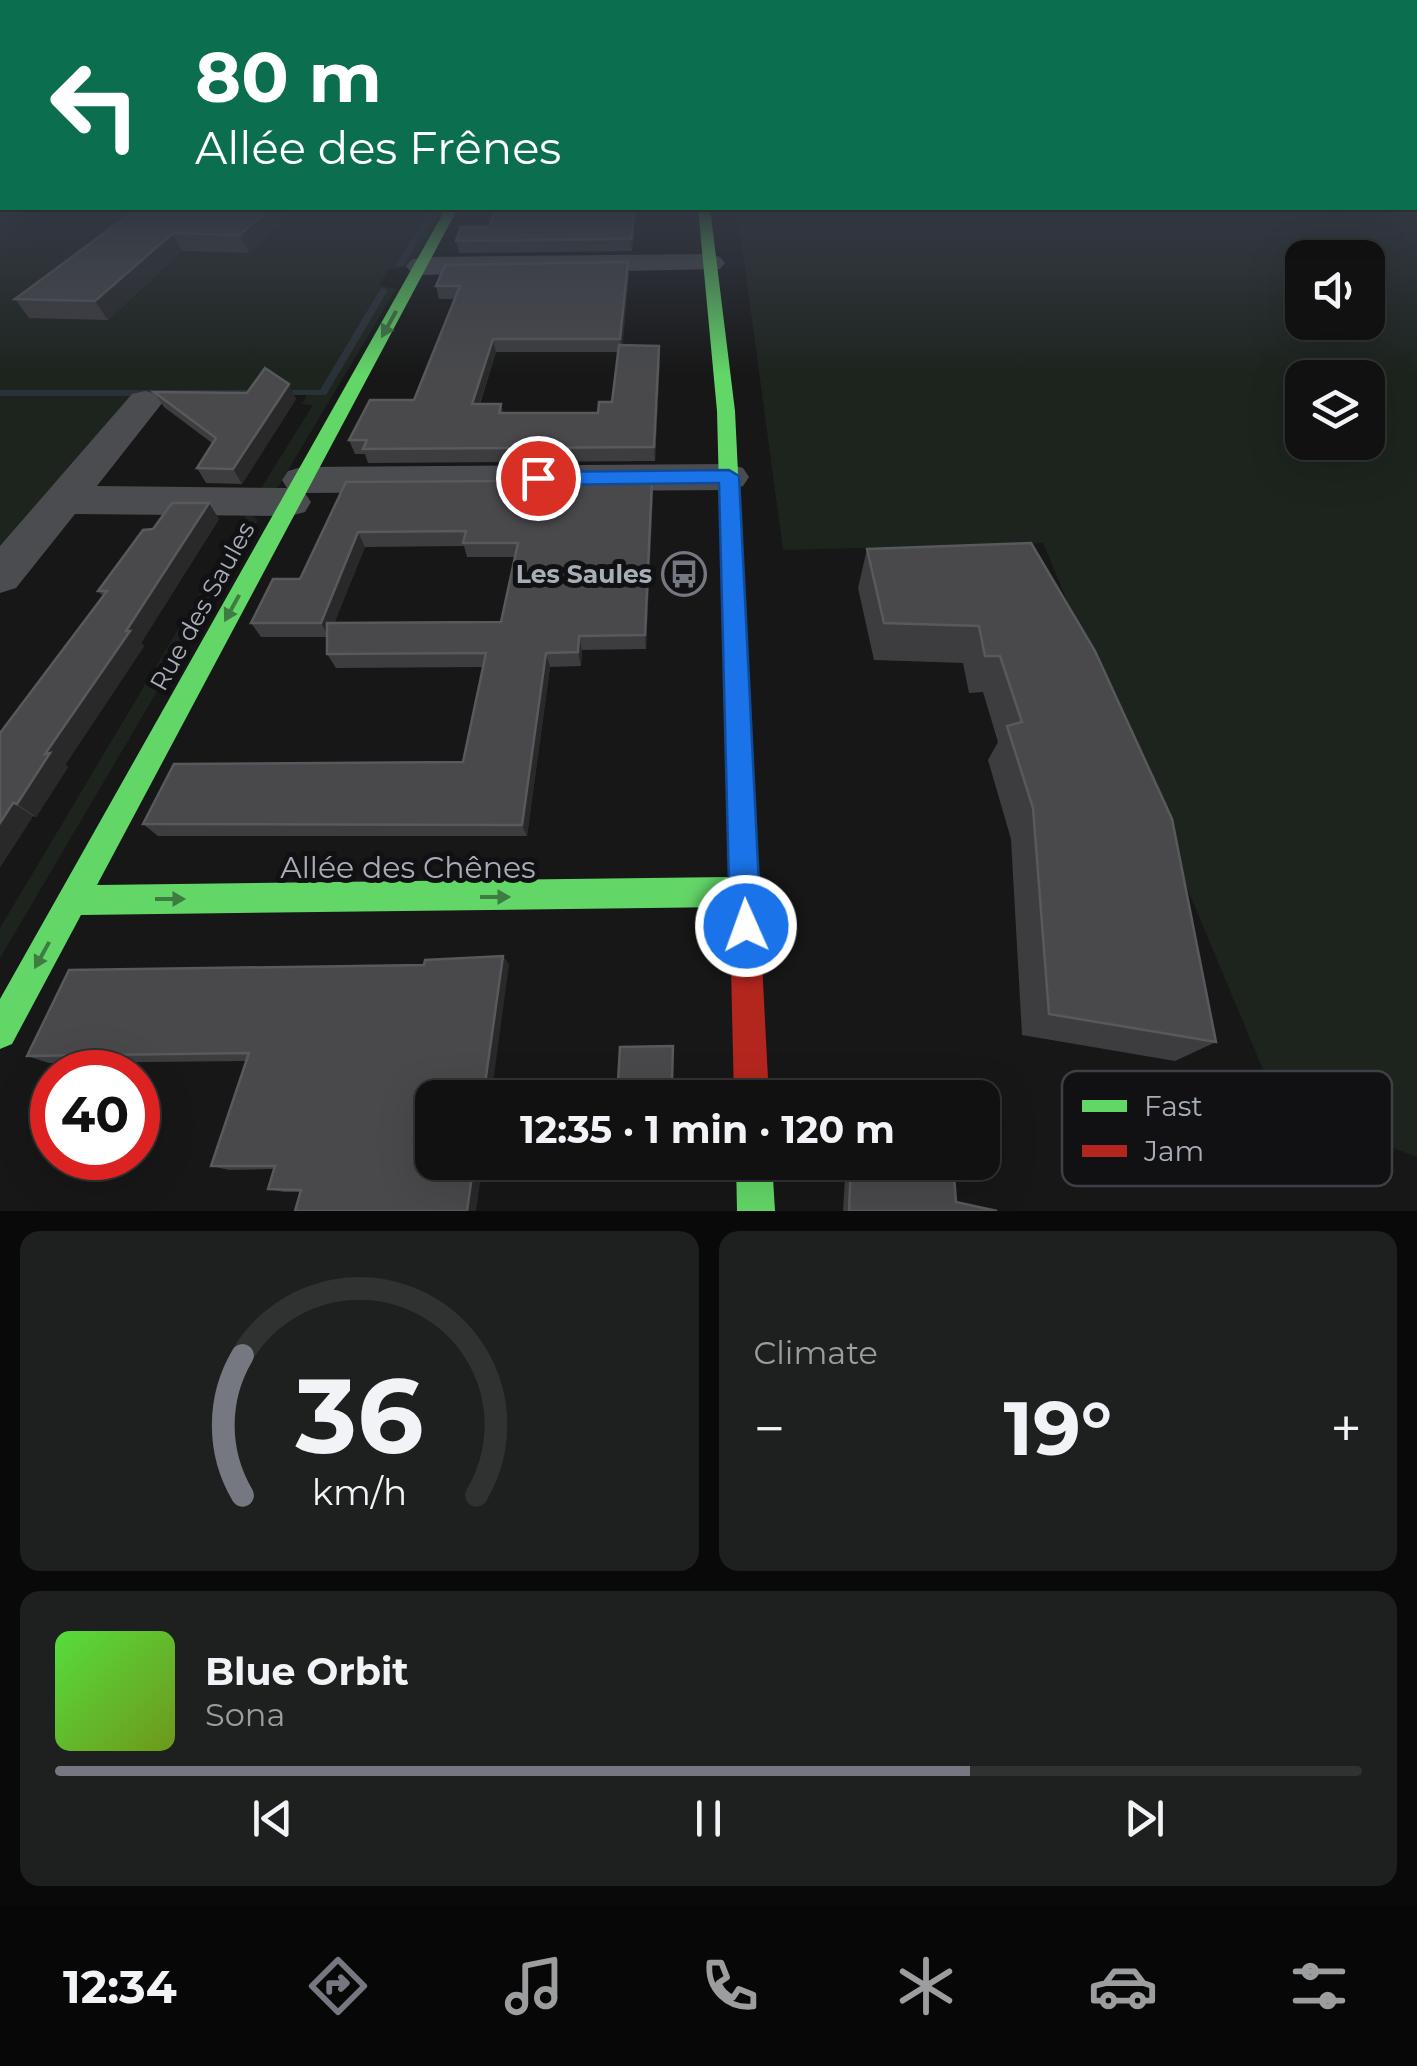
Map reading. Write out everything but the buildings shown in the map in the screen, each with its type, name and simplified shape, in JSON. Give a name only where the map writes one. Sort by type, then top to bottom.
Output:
[{"type":"street","name":"Rue des Saules","points":[[5,1013],[72,900],[423,263]]},
{"type":"street","points":[[421,266],[710,264],[722,353],[729,476],[751,1080]]},
{"type":"street","points":[[0,576],[145,402]]},
{"type":"street","points":[[64,500],[729,476]]},
{"type":"street","name":"Allée des Chênes","points":[[72,900],[744,892]]},
{"type":"street","points":[[755,1180],[756,1211]]},
{"type":"shaded area","points":[[0,263],[413,263],[388,270],[379,285],[396,289],[278,487],[258,493],[313,405],[302,404],[308,393],[170,391],[0,554]]},
{"type":"shaded area","points":[[744,263],[1285,263],[1285,340],[1385,340],[1385,263],[1417,263],[1417,1157],[1392,1147],[1392,1071],[1264,1071],[1043,543],[783,550]]},
{"type":"shaded area","points":[[248,512],[258,520],[0,958],[0,928]]},
{"type":"waterway","points":[[281,393],[323,393],[384,290]]},
{"type":"waterway","points":[[0,393],[261,393]]},
{"type":"traffic: fast","points":[[0,1032],[422,263]]},
{"type":"traffic: fast","points":[[710,263],[726,411],[745,924]]},
{"type":"traffic: fast","points":[[72,900],[744,892]]},
{"type":"traffic: fast","points":[[755,1180],[756,1211]]},
{"type":"traffic: jam","points":[[745,924],[751,1080]]},
{"type":"place","name":"Les Saules","points":[[684,574]]},
{"type":"route","points":[[538,478],[729,476],[746,926]]}]
